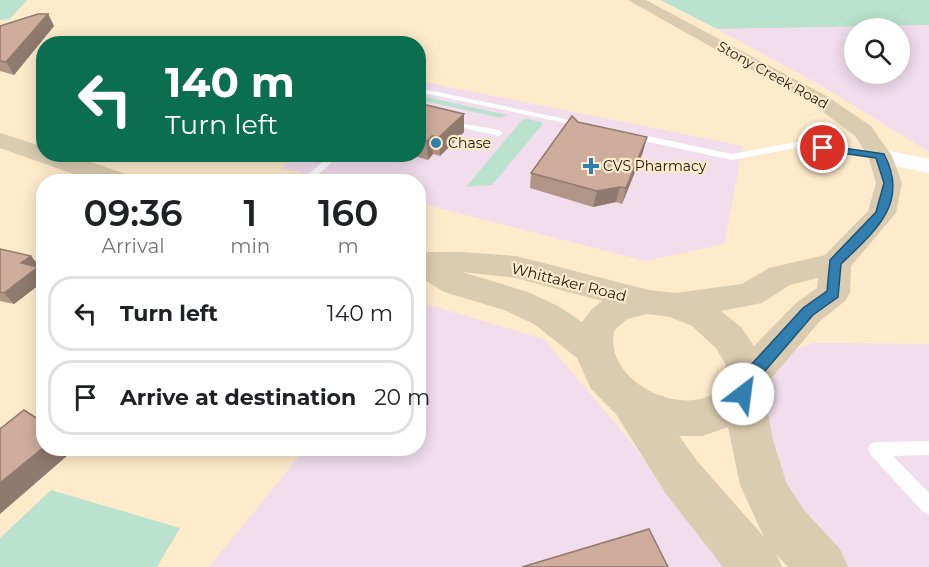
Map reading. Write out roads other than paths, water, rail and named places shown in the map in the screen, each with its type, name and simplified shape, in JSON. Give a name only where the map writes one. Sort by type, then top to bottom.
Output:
[{"type":"main road","name":"Stony Creek Road","points":[[635,0],[821,101],[863,130],[880,156],[890,183],[882,213],[835,263]]},
{"type":"main road","points":[[0,140],[36,152]]},
{"type":"main road","points":[[64,162],[100,174]]},
{"type":"main road","name":"Whittaker Road","points":[[426,262],[463,262],[516,267],[661,304]]},
{"type":"main road","points":[[631,402],[674,419],[712,415],[743,389],[808,312],[833,293],[835,263],[780,276],[750,295],[617,309],[600,321],[593,337],[592,349],[605,379],[631,402],[682,478],[756,567]]},
{"type":"main road","name":"Whittaker Road","points":[[426,266],[456,284],[516,302],[546,315],[592,349]]},
{"type":"main road","points":[[661,304],[704,317],[729,338],[745,364],[743,389],[755,461],[768,496],[778,515],[822,567]]},
{"type":"street","points":[[880,156],[929,166]]},
{"type":"lane","points":[[426,93],[589,126]]},
{"type":"lane","points":[[440,121],[499,134]]},
{"type":"lane","points":[[622,133],[732,157],[801,144],[880,156]]},
{"type":"lane","points":[[313,174],[329,162]]},
{"type":"lane","points":[[929,448],[876,449],[929,506]]},
{"type":"place","name":"Chase","points":[[436,143]]},
{"type":"place","name":"CVS Pharmacy","points":[[591,166]]}]
